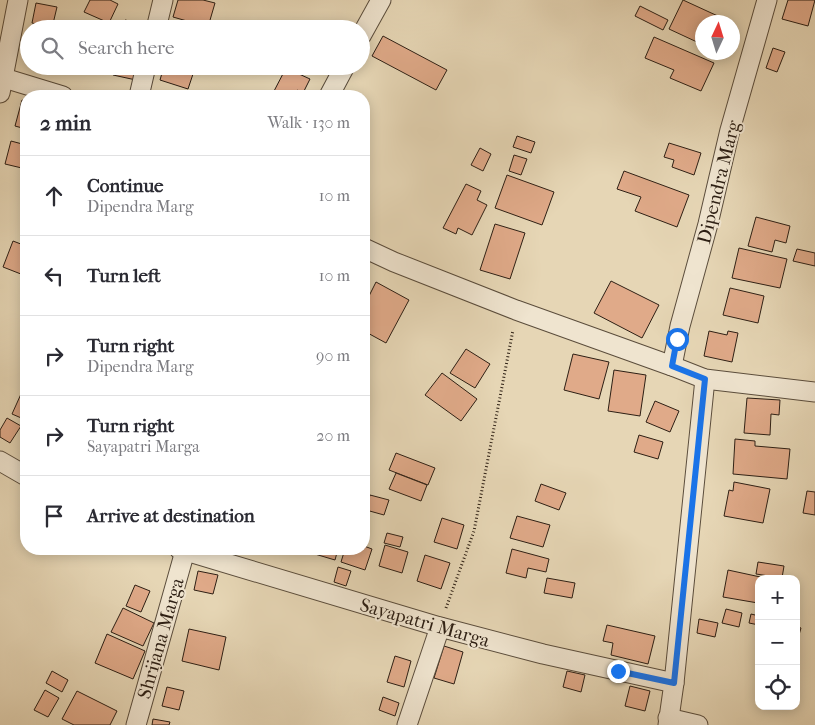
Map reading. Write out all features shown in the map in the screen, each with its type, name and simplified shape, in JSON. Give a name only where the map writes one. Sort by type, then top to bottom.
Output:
[{"type":"street","points":[[18,0],[2,86],[26,90]]},
{"type":"street","points":[[158,20],[163,0]]},
{"type":"street","points":[[370,20],[381,0]]},
{"type":"street","name":"Dipendra Marg","points":[[672,366],[680,326],[708,224],[730,130],[767,0]]},
{"type":"street","points":[[140,90],[144,75]]},
{"type":"street","points":[[332,90],[340,75]]},
{"type":"street","points":[[370,251],[516,310],[705,379],[815,392]]},
{"type":"street","points":[[698,725],[668,722],[674,683],[705,379]]},
{"type":"street","points":[[0,461],[20,473]]},
{"type":"street","name":"Shrijana Marga","points":[[136,725],[181,555]]},
{"type":"street","name":"Sayapatri Marga","points":[[199,555],[440,627],[543,654],[674,683]]},
{"type":"street","points":[[407,725],[440,627]]},
{"type":"path","points":[[440,627],[474,531],[516,310]]},
{"type":"building","points":[[90,0],[110,0],[118,4],[110,20],[102,20],[84,12]]},
{"type":"building","points":[[178,0],[203,0],[215,3],[210,20],[184,20],[173,17]]},
{"type":"building","points":[[683,0],[716,15],[695,15],[695,41],[669,29]]},
{"type":"building","points":[[788,0],[815,0],[808,26],[782,19]]},
{"type":"building","points":[[36,3],[57,7],[54,20],[33,20]]},
{"type":"building","points":[[640,6],[668,20],[663,30],[635,16]]},
{"type":"building","points":[[383,36],[447,70],[436,90],[372,56]]},
{"type":"building","points":[[654,37],[695,55],[695,60],[707,60],[714,63],[701,91],[670,78],[674,70],[645,58]]},
{"type":"building","points":[[773,48],[785,52],[777,72],[766,68]]},
{"type":"building","points":[[113,75],[137,75],[136,80]]},
{"type":"building","points":[[161,75],[193,75],[188,89],[160,80]]},
{"type":"building","points":[[282,75],[301,75],[310,79],[304,90],[275,90]]},
{"type":"building","points":[[20,107],[20,127],[15,126]]},
{"type":"building","points":[[517,136],[535,142],[531,153],[513,147]]},
{"type":"building","points":[[11,141],[20,143],[20,168],[5,164]]},
{"type":"building","points":[[669,143],[701,153],[694,175],[672,167],[674,160],[664,157]]},
{"type":"building","points":[[480,148],[491,154],[483,171],[471,165]]},
{"type":"building","points":[[514,155],[527,159],[521,175],[509,171]]},
{"type":"building","points":[[624,171],[689,195],[677,227],[635,211],[641,197],[617,189]]},
{"type":"building","points":[[507,175],[554,192],[542,225],[495,208]]},
{"type":"building","points":[[466,184],[481,191],[477,200],[487,205],[472,235],[458,228],[456,234],[443,228]]},
{"type":"building","points":[[756,217],[790,226],[786,243],[775,240],[772,252],[748,246]]},
{"type":"building","points":[[495,224],[525,233],[510,279],[480,270]]},
{"type":"building","points":[[13,241],[20,244],[20,274],[3,267]]},
{"type":"building","points":[[739,248],[787,259],[780,288],[732,278]]},
{"type":"building","points":[[797,249],[815,253],[815,266],[793,261]]},
{"type":"building","points":[[611,281],[659,305],[642,338],[594,313]]},
{"type":"building","points":[[376,282],[409,300],[386,343],[370,334],[370,294]]},
{"type":"building","points":[[730,288],[764,296],[758,323],[723,315]]},
{"type":"building","points":[[709,331],[727,335],[728,331],[738,333],[732,362],[704,356]]},
{"type":"building","points":[[466,349],[490,364],[475,388],[450,373]]},
{"type":"building","points":[[573,354],[609,362],[599,399],[564,390]]},
{"type":"building","points":[[614,370],[646,375],[640,416],[608,411]]},
{"type":"building","points":[[442,373],[477,399],[461,421],[425,395]]},
{"type":"building","points":[[20,396],[20,417],[12,414]]},
{"type":"building","points":[[747,398],[780,400],[779,415],[771,414],[770,435],[744,433]]},
{"type":"building","points":[[655,401],[679,411],[670,432],[646,422]]},
{"type":"building","points":[[7,418],[20,425],[10,443],[0,437],[0,430]]},
{"type":"building","points":[[639,435],[663,442],[658,459],[634,452]]},
{"type":"building","points":[[735,439],[755,441],[755,446],[790,449],[787,479],[733,474]]},
{"type":"building","points":[[396,453],[435,468],[428,485],[389,470]]},
{"type":"building","points":[[396,473],[427,485],[421,501],[389,489]]},
{"type":"building","points":[[734,482],[770,489],[763,523],[724,516],[729,490],[733,491]]},
{"type":"building","points":[[541,484],[566,493],[559,510],[535,501]]},
{"type":"building","points":[[807,491],[815,492],[815,515],[803,513]]},
{"type":"building","points":[[370,495],[389,500],[384,515],[370,511]]},
{"type":"building","points":[[517,516],[550,525],[543,547],[510,538]]},
{"type":"building","points":[[442,518],[464,525],[457,549],[434,542]]},
{"type":"building","points":[[387,533],[403,537],[400,547],[384,543]]},
{"type":"building","points":[[385,545],[408,552],[402,573],[379,566]]},
{"type":"building","points":[[512,549],[549,559],[546,572],[528,568],[526,578],[506,573]]},
{"type":"building","points":[[318,555],[336,555],[335,560]]},
{"type":"building","points":[[343,555],[370,555],[365,570],[341,562]]},
{"type":"building","points":[[425,555],[450,563],[441,589],[417,581]]},
{"type":"building","points":[[758,562],[784,566],[782,575],[756,574]]},
{"type":"building","points":[[338,567],[351,571],[346,586],[334,582]]},
{"type":"building","points":[[728,570],[755,576],[755,602],[723,597]]},
{"type":"building","points":[[198,571],[218,575],[213,594],[194,590]]},
{"type":"building","points":[[547,578],[575,583],[572,598],[544,593]]},
{"type":"building","points":[[135,585],[150,591],[141,612],[126,606]]},
{"type":"building","points":[[123,608],[154,623],[143,646],[111,632]]},
{"type":"building","points":[[726,609],[742,613],[739,627],[722,623]]},
{"type":"building","points":[[751,614],[755,615],[755,624],[749,623]]},
{"type":"building","points":[[699,619],[718,623],[715,637],[697,633]]},
{"type":"building","points":[[607,625],[655,636],[648,664],[611,655],[613,643],[603,641]]},
{"type":"building","points":[[189,629],[226,637],[219,670],[182,661]]},
{"type":"building","points":[[107,634],[145,651],[133,679],[95,663]]},
{"type":"building","points":[[444,646],[463,652],[454,684],[434,678]]},
{"type":"building","points":[[395,656],[411,661],[404,687],[387,682]]},
{"type":"building","points":[[52,671],[68,680],[62,692],[46,683]]},
{"type":"building","points":[[567,671],[585,675],[581,692],[563,687]]},
{"type":"building","points":[[630,686],[650,691],[645,711],[625,706]]},
{"type":"building","points":[[167,687],[184,691],[179,710],[162,706]]},
{"type":"building","points":[[45,690],[59,698],[48,717],[34,710]]},
{"type":"building","points":[[77,691],[117,711],[110,725],[74,725],[62,719]]},
{"type":"building","points":[[383,697],[399,703],[395,716],[379,710]]},
{"type":"building","points":[[153,719],[170,722],[169,725],[152,725]]},
{"type":"route","points":[[618,671],[674,683],[705,379],[672,366],[677,339]]}]
